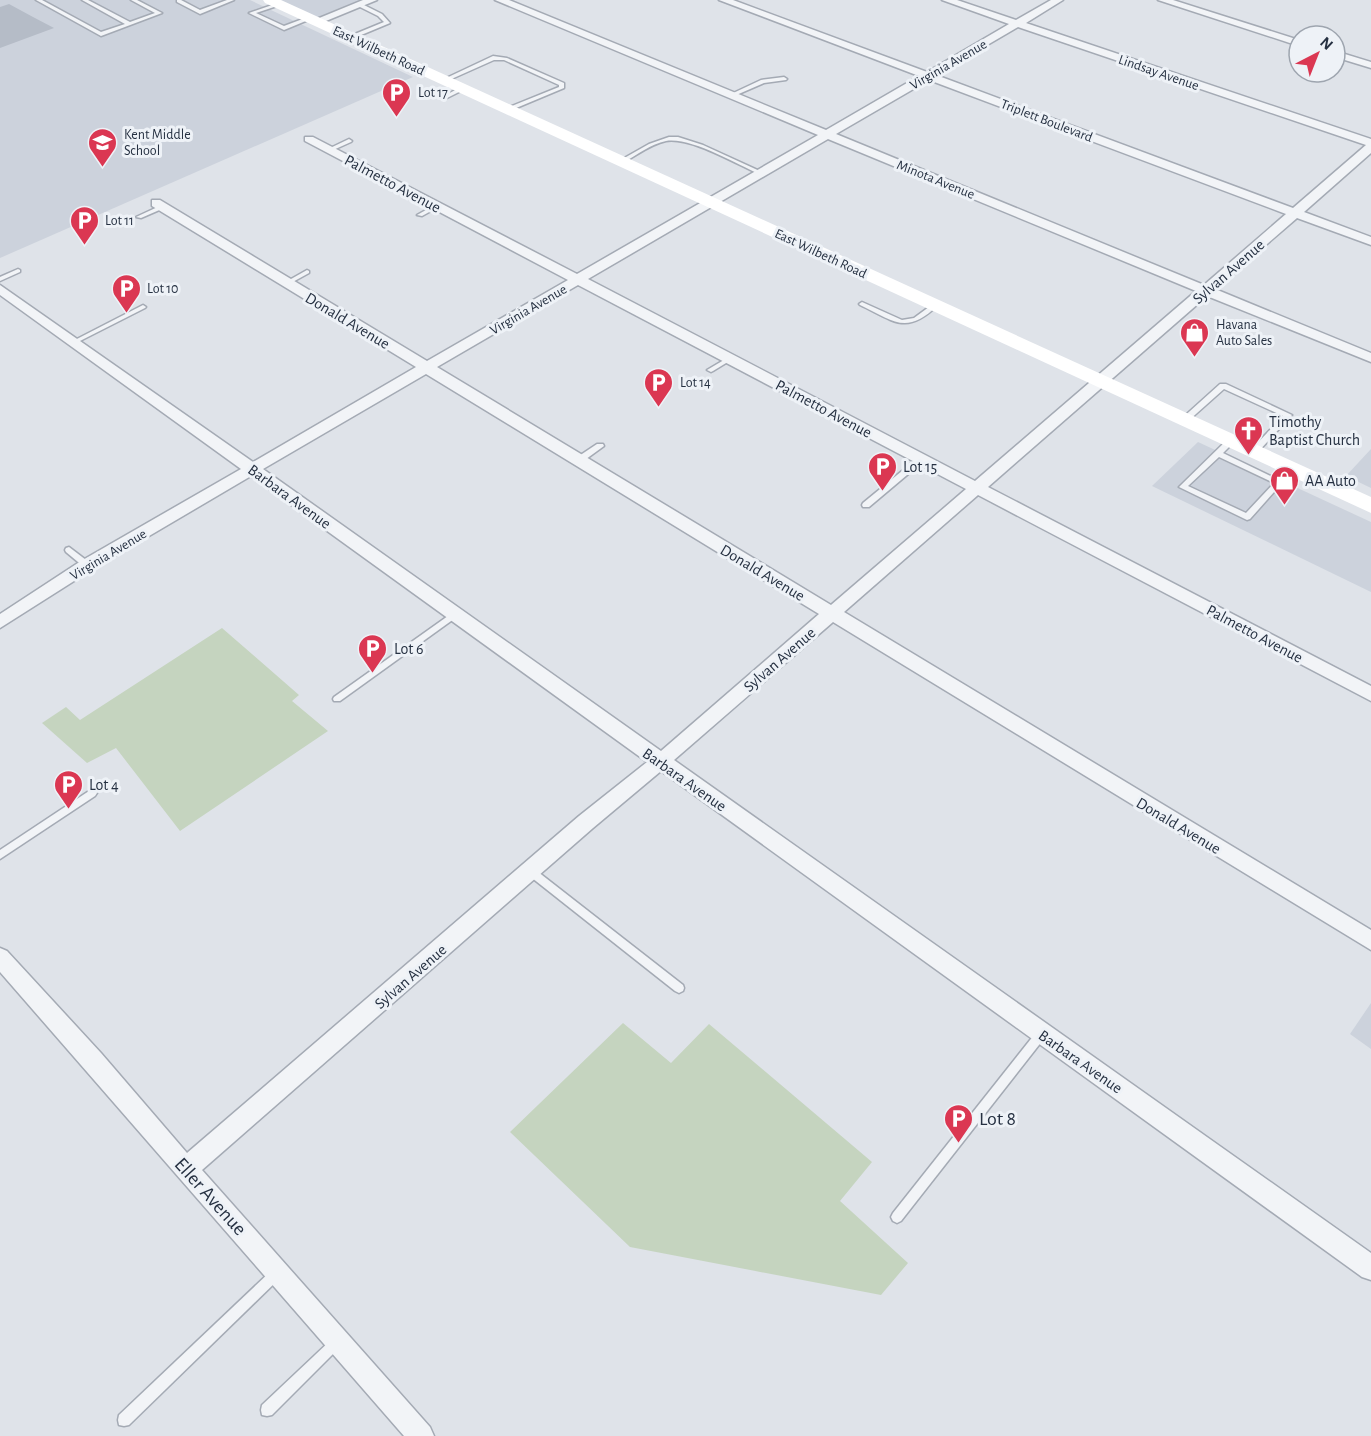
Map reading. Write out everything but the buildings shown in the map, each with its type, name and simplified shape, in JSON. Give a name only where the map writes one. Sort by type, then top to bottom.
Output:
[{"type":"main road","name":"East Wilbeth Road","points":[[274,2],[1184,420],[1224,448],[1253,452],[1371,506]]},
{"type":"street","points":[[314,19],[372,0]]},
{"type":"street","name":"Minota Avenue","points":[[500,0],[1371,358]]},
{"type":"street","name":"Triplett Boulevard","points":[[724,0],[1371,241]]},
{"type":"street","name":"Lindsay Avenue","points":[[948,0],[1371,145]]},
{"type":"street","name":"Virginia Avenue","points":[[0,622],[87,565],[1058,0]]},
{"type":"street","points":[[1163,0],[1287,39]]},
{"type":"street","points":[[1347,58],[1371,65]]},
{"type":"street","name":"Palmetto Avenue","points":[[309,139],[1371,694]]},
{"type":"street","name":"Sylvan Avenue","points":[[186,1169],[586,822],[661,761],[832,614],[1371,145]]},
{"type":"street","name":"Donald Avenue","points":[[159,205],[1371,941]]},
{"type":"street","name":"Barbara Avenue","points":[[0,289],[1371,1268]]},
{"type":"street","name":"Eller Avenue","points":[[0,957],[93,1060],[421,1436]]},
{"type":"lane","points":[[38,0],[101,34],[159,14],[133,0]]},
{"type":"lane","points":[[84,0],[130,24]]},
{"type":"lane","points":[[181,1],[200,12],[231,0]]},
{"type":"lane","points":[[274,2],[252,13],[284,28],[314,19]]},
{"type":"lane","points":[[352,37],[387,22],[380,15],[360,5]]},
{"type":"lane","points":[[445,80],[493,58],[505,59],[562,84],[561,88],[509,109]]},
{"type":"lane","points":[[732,95],[763,81],[784,79]]},
{"type":"lane","points":[[446,97],[463,88]]},
{"type":"lane","points":[[622,161],[654,143],[672,138],[687,141],[761,173]]},
{"type":"lane","points":[[329,150],[349,141]]},
{"type":"lane","points":[[139,217],[159,205]]},
{"type":"lane","points":[[420,215],[437,206]]},
{"type":"lane","points":[[0,279],[18,271]]},
{"type":"lane","points":[[287,283],[308,272]]},
{"type":"lane","points":[[862,304],[901,322],[916,320],[935,305]]},
{"type":"lane","points":[[74,342],[143,307]]},
{"type":"lane","points":[[711,370],[729,358]]},
{"type":"lane","points":[[1184,420],[1223,386],[1288,415],[1253,452]]},
{"type":"lane","points":[[579,460],[600,446]]},
{"type":"lane","points":[[1224,448],[1280,482],[1247,517],[1183,487],[1224,448]]},
{"type":"lane","points":[[866,505],[922,459]]},
{"type":"lane","points":[[69,550],[87,565]]},
{"type":"lane","points":[[337,699],[455,614]]},
{"type":"lane","points":[[0,855],[92,793]]},
{"type":"lane","points":[[530,871],[679,988]]},
{"type":"lane","points":[[897,1217],[1042,1033]]},
{"type":"lane","points":[[124,1420],[278,1272]]},
{"type":"lane","points":[[267,1410],[338,1341]]},
{"type":"shaded area","name":"Kent Middle School","points":[[0,0],[250,0],[413,77],[0,258]]},
{"type":"shaded area","points":[[270,0],[370,0],[317,21]]},
{"type":"shaded area","points":[[1198,442],[1371,522],[1371,592],[1152,486]]},
{"type":"shaded area","points":[[1371,449],[1371,488],[1346,476]]},
{"type":"shaded area","points":[[1371,1003],[1371,1049],[1350,1034]]},
{"type":"green space","points":[[222,628],[299,695],[292,701],[328,731],[180,831],[116,748],[87,763],[42,723],[66,707],[80,720]]},
{"type":"green space","points":[[623,1023],[671,1063],[709,1024],[872,1162],[840,1201],[908,1263],[881,1295],[630,1247],[510,1132]]},
{"type":"place","name":"Lot 17","points":[[397,118]]},
{"type":"place","name":"Kent Middle School","points":[[103,168]]},
{"type":"place","name":"Lot 11","points":[[84,246]]},
{"type":"place","name":"Lot 10","points":[[126,314]]},
{"type":"place","name":"Havana Auto Sales","points":[[1195,358]]},
{"type":"place","name":"Lot 14","points":[[659,408]]},
{"type":"place","name":"Timothy Baptist Church","points":[[1248,456]]},
{"type":"place","name":"Lot 15","points":[[882,492]]},
{"type":"place","name":"AA Auto","points":[[1284,506]]},
{"type":"place","name":"Lot 6","points":[[373,674]]},
{"type":"place","name":"Lot 4","points":[[68,810]]},
{"type":"place","name":"Lot 8","points":[[958,1144]]}]
